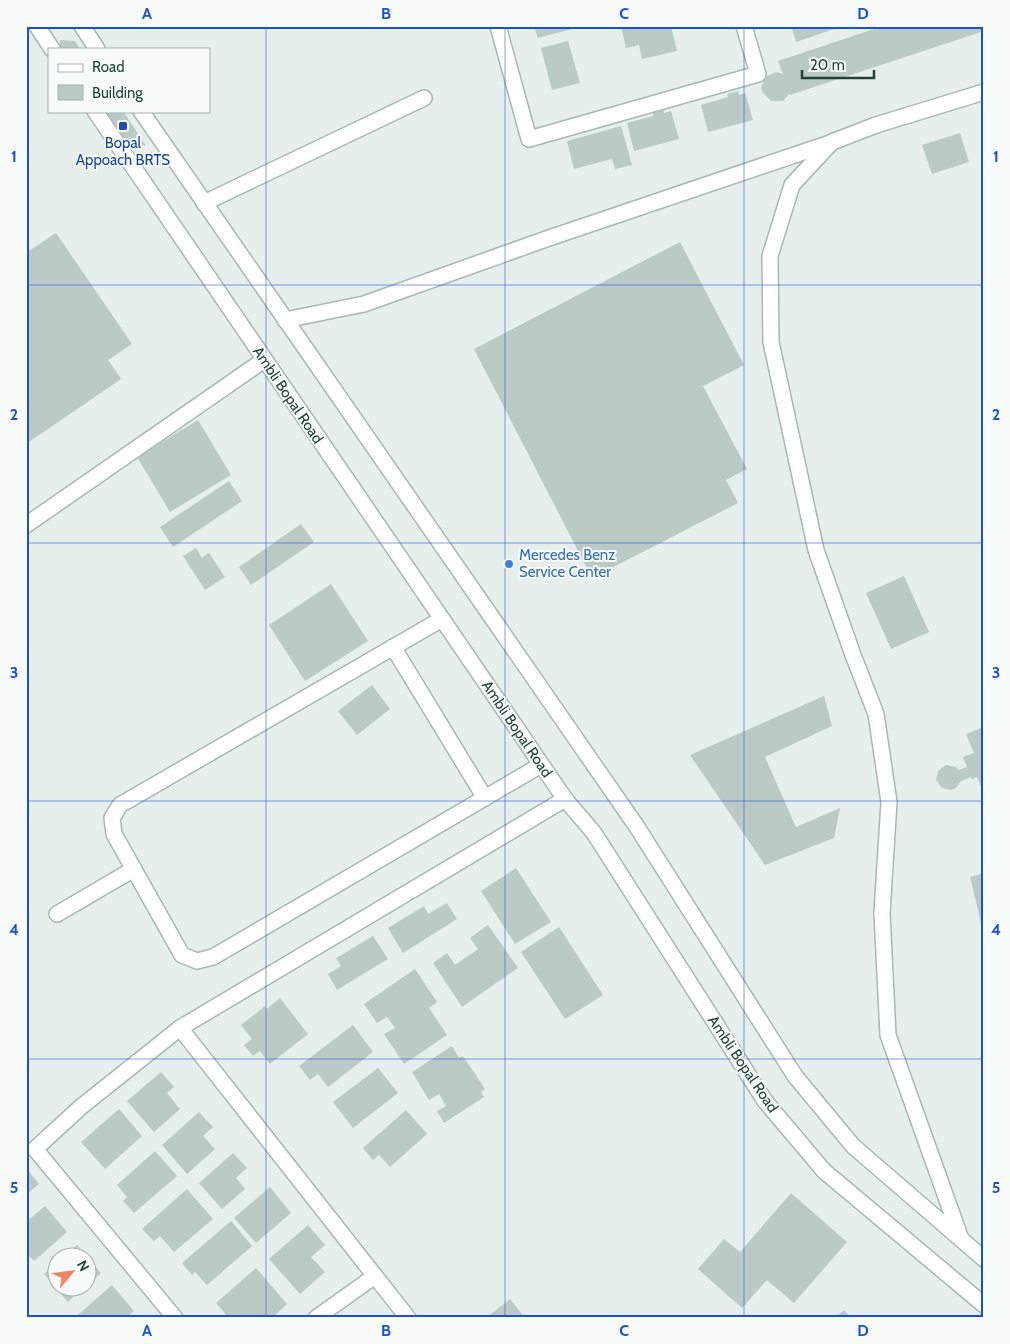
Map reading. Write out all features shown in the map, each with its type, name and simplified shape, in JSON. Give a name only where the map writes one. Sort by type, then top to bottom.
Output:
[{"type":"street","points":[[37,26],[51,48]]},
{"type":"street","points":[[82,26],[96,48]]},
{"type":"street","points":[[498,26],[530,139],[758,74],[744,26]]},
{"type":"street","points":[[285,320],[364,304],[558,235],[832,142],[876,125],[984,92]]},
{"type":"street","points":[[204,203],[424,98]]},
{"type":"street","name":"Ambli Bopal Road","points":[[96,112],[541,765],[565,799],[594,833],[765,1101],[824,1171],[984,1306]]},
{"type":"street","points":[[142,112],[637,827],[795,1076],[853,1146],[984,1259]]},
{"type":"street","points":[[832,142],[792,185],[770,256],[771,342],[816,550],[852,655],[876,714],[889,802],[882,913],[888,1035],[961,1240]]},
{"type":"street","points":[[26,525],[264,360]]},
{"type":"street","points":[[442,620],[120,804],[112,818],[114,834],[182,955],[197,961],[213,957],[541,765]]},
{"type":"street","points":[[393,647],[485,798]]},
{"type":"street","points":[[175,1318],[35,1149],[82,1106],[180,1028],[565,799]]},
{"type":"street","points":[[57,914],[134,870]]},
{"type":"street","points":[[180,1028],[408,1318]]},
{"type":"street","points":[[316,1318],[375,1276]]},
{"type":"building","points":[[534,26],[580,26],[580,27],[538,38]]},
{"type":"building","points":[[621,26],[671,26],[677,51],[642,59],[639,45],[626,48]]},
{"type":"building","points":[[791,26],[833,26],[834,29],[796,42]]},
{"type":"building","points":[[883,26],[984,26],[984,31],[789,94],[783,101],[771,101],[763,93],[761,88],[765,77],[776,72],[783,74],[778,61]]},
{"type":"building","points":[[60,40],[75,41],[79,48],[59,48]]},
{"type":"building","points":[[568,41],[580,83],[552,90],[541,48]]},
{"type":"building","points":[[738,91],[739,95],[745,93],[753,120],[708,132],[701,105],[728,97],[727,94]]},
{"type":"building","points":[[664,110],[664,113],[671,111],[679,139],[634,151],[627,123],[653,116],[653,113]]},
{"type":"building","name":"Bopal Appoach BRTS","points":[[103,112],[124,112],[146,146],[122,141]]},
{"type":"building","points":[[621,126],[632,165],[615,169],[612,159],[574,169],[567,141]]},
{"type":"building","points":[[960,133],[969,162],[932,174],[922,145]]},
{"type":"building","points":[[56,233],[132,344],[108,360],[121,379],[26,444],[26,253]]},
{"type":"building","points":[[680,242],[744,365],[703,386],[747,469],[726,480],[738,503],[592,578],[474,349]]},
{"type":"building","points":[[198,420],[231,475],[170,512],[137,457]]},
{"type":"building","points":[[229,481],[242,501],[173,547],[160,527]]},
{"type":"building","points":[[301,524],[314,542],[251,585],[239,567]]},
{"type":"building","points":[[196,548],[202,558],[209,553],[225,577],[205,590],[183,556]]},
{"type":"building","points":[[904,576],[929,632],[891,649],[866,593]]},
{"type":"building","points":[[331,584],[368,641],[305,681],[269,625]]},
{"type":"building","points":[[372,685],[390,709],[357,735],[338,711]]},
{"type":"building","points":[[824,696],[832,726],[765,757],[796,827],[840,808],[834,838],[765,865],[690,755]]},
{"type":"building","points":[[984,727],[984,794],[977,777],[961,781],[956,788],[951,790],[942,788],[936,780],[938,771],[946,765],[956,767],[959,770],[967,767],[963,757],[974,753],[966,734]]},
{"type":"building","points":[[516,868],[551,922],[515,944],[481,891]]},
{"type":"building","points":[[984,873],[984,931],[983,931],[970,877]]},
{"type":"building","points":[[447,903],[457,919],[403,953],[388,928],[424,906],[428,914]]},
{"type":"building","points":[[488,925],[518,968],[462,1007],[433,963],[447,953],[455,965],[478,949],[470,938]]},
{"type":"building","points":[[559,927],[603,995],[565,1019],[521,952]]},
{"type":"building","points":[[373,936],[388,959],[337,990],[328,974],[341,966],[336,958]]},
{"type":"building","points":[[415,969],[437,1002],[429,1008],[447,1035],[404,1064],[384,1034],[395,1028],[387,1017],[377,1023],[364,1004]]},
{"type":"building","points":[[280,998],[308,1034],[270,1064],[260,1051],[253,1056],[244,1045],[252,1039],[241,1025],[265,1006],[267,1009]]},
{"type":"building","points":[[353,1025],[373,1052],[328,1087],[318,1074],[310,1080],[299,1066]]},
{"type":"building","points":[[452,1046],[459,1058],[463,1056],[485,1089],[481,1092],[484,1097],[444,1123],[437,1111],[446,1106],[439,1094],[429,1100],[412,1072]]},
{"type":"building","points":[[378,1068],[398,1093],[353,1128],[333,1102]]},
{"type":"building","points":[[161,1072],[174,1087],[167,1093],[180,1109],[154,1132],[127,1101]]},
{"type":"building","points":[[119,1109],[142,1136],[105,1169],[81,1142]]},
{"type":"building","points":[[406,1110],[427,1134],[390,1167],[379,1155],[373,1160],[363,1148]]},
{"type":"building","points":[[199,1112],[213,1127],[203,1136],[215,1149],[187,1174],[162,1145]]},
{"type":"building","points":[[155,1151],[177,1176],[134,1213],[123,1201],[127,1197],[117,1185]]},
{"type":"building","points":[[233,1153],[247,1168],[236,1178],[245,1189],[222,1209],[199,1183]]},
{"type":"building","points":[[26,1168],[39,1184],[26,1195]]},
{"type":"building","points":[[270,1187],[291,1213],[256,1243],[234,1218]]},
{"type":"building","points":[[187,1189],[213,1219],[174,1252],[160,1236],[154,1241],[142,1229]]},
{"type":"building","points":[[791,1193],[847,1242],[794,1303],[767,1280],[742,1308],[698,1269],[724,1239],[740,1252]]},
{"type":"building","points":[[45,1206],[67,1232],[51,1246],[48,1246],[48,1249],[34,1261],[26,1253],[26,1222]]},
{"type":"building","points":[[231,1221],[252,1246],[207,1285],[195,1272],[192,1275],[182,1263]]},
{"type":"building","points":[[308,1225],[325,1245],[311,1257],[325,1272],[300,1294],[269,1259]]},
{"type":"building","points":[[256,1268],[287,1304],[272,1318],[229,1318],[216,1303]]},
{"type":"building","points":[[48,1271],[48,1279],[44,1274]]},
{"type":"building","points":[[112,1285],[134,1311],[126,1318],[80,1318],[78,1315]]},
{"type":"building","points":[[63,1296],[74,1296],[68,1302]]},
{"type":"building","points":[[510,1299],[525,1318],[486,1318]]},
{"type":"building","points":[[844,1310],[851,1318],[835,1318]]},
{"type":"place","name":"Bopal Appoach BRTS","points":[[123,126]]},
{"type":"place","name":"Mercedes Benz Service Center","points":[[509,564]]}]
